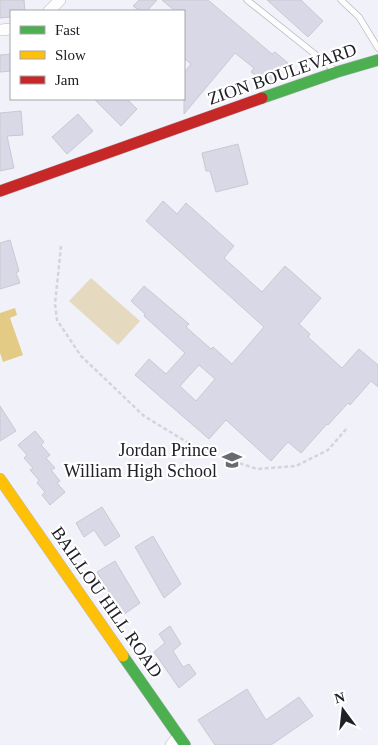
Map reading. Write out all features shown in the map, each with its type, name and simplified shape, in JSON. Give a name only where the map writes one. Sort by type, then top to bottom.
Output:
[{"type":"main road","name":"ZION BOULEVARD","points":[[0,191],[337,72],[378,60]]},
{"type":"main road","name":"BAILLOU HILL ROAD","points":[[0,479],[178,742]]},
{"type":"street","points":[[50,10],[60,0]]},
{"type":"lane","points":[[247,0],[337,72]]},
{"type":"lane","points":[[341,0],[359,17],[378,48]]},
{"type":"path","points":[[61,246],[55,304],[57,320],[81,356],[144,416],[200,450],[257,469],[296,466],[328,450],[348,427]]},
{"type":"shaded area","points":[[91,278],[140,321],[118,345],[69,301]]},
{"type":"shaded area","points":[[15,308],[17,315],[10,318],[23,355],[3,362],[0,353],[0,313]]},
{"type":"building","points":[[0,0],[24,0],[25,10],[10,10],[10,17],[0,18]]},
{"type":"building","points":[[139,0],[157,0],[148,10],[139,10],[133,6]]},
{"type":"building","points":[[162,0],[208,0],[272,54],[275,52],[288,63],[268,86],[251,72],[254,68],[235,53],[184,114],[185,72],[191,64],[185,59],[185,10],[174,10]]},
{"type":"building","points":[[267,0],[301,0],[323,21],[308,37]]},
{"type":"building","points":[[10,54],[10,71],[0,72],[0,55]]},
{"type":"building","points":[[95,100],[128,100],[137,109],[121,126]]},
{"type":"building","points":[[21,111],[23,135],[7,136],[14,168],[0,171],[0,113]]},
{"type":"building","points":[[78,114],[93,131],[67,154],[52,137]]},
{"type":"building","points":[[238,144],[248,184],[216,192],[210,171],[206,171],[202,153]]},
{"type":"building","points":[[163,201],[177,214],[186,203],[234,246],[224,258],[262,292],[285,266],[321,298],[299,324],[310,334],[308,337],[342,368],[359,349],[378,365],[378,387],[371,381],[350,405],[348,403],[301,453],[288,442],[271,461],[226,420],[209,439],[135,375],[149,359],[166,374],[185,353],[144,316],[145,314],[131,301],[144,286],[189,324],[186,327],[232,364],[264,327],[146,221]],"holes":[[[199,365],[215,379],[196,401],[180,386]]]},
{"type":"building","points":[[10,240],[19,271],[16,273],[20,283],[0,289],[0,243]]},
{"type":"building","points":[[0,406],[16,431],[0,441]]},
{"type":"building","points":[[35,431],[44,442],[41,445],[50,455],[46,458],[55,468],[51,470],[60,481],[57,483],[65,492],[50,505],[42,495],[45,492],[37,483],[39,480],[30,470],[33,468],[24,458],[27,455],[18,445]]},
{"type":"building","points":[[102,507],[120,536],[105,546],[94,530],[84,537],[76,523]]},
{"type":"building","points":[[153,536],[181,584],[164,598],[135,547]]},
{"type":"building","points":[[115,561],[140,603],[123,615],[97,572]]},
{"type":"building","points":[[170,626],[181,644],[173,651],[183,667],[189,664],[196,674],[179,688],[154,652],[165,643],[159,634]]},
{"type":"building","points":[[247,689],[266,720],[299,697],[313,716],[271,745],[215,745],[198,720]]},
{"type":"traffic: fast","points":[[262,98],[378,60]]},
{"type":"traffic: fast","points":[[123,656],[185,745]]},
{"type":"traffic: slow","points":[[0,479],[123,656]]},
{"type":"traffic: jam","points":[[0,191],[262,98]]},
{"type":"place","name":"Jordan Prince William High School","points":[[232,460]]}]
